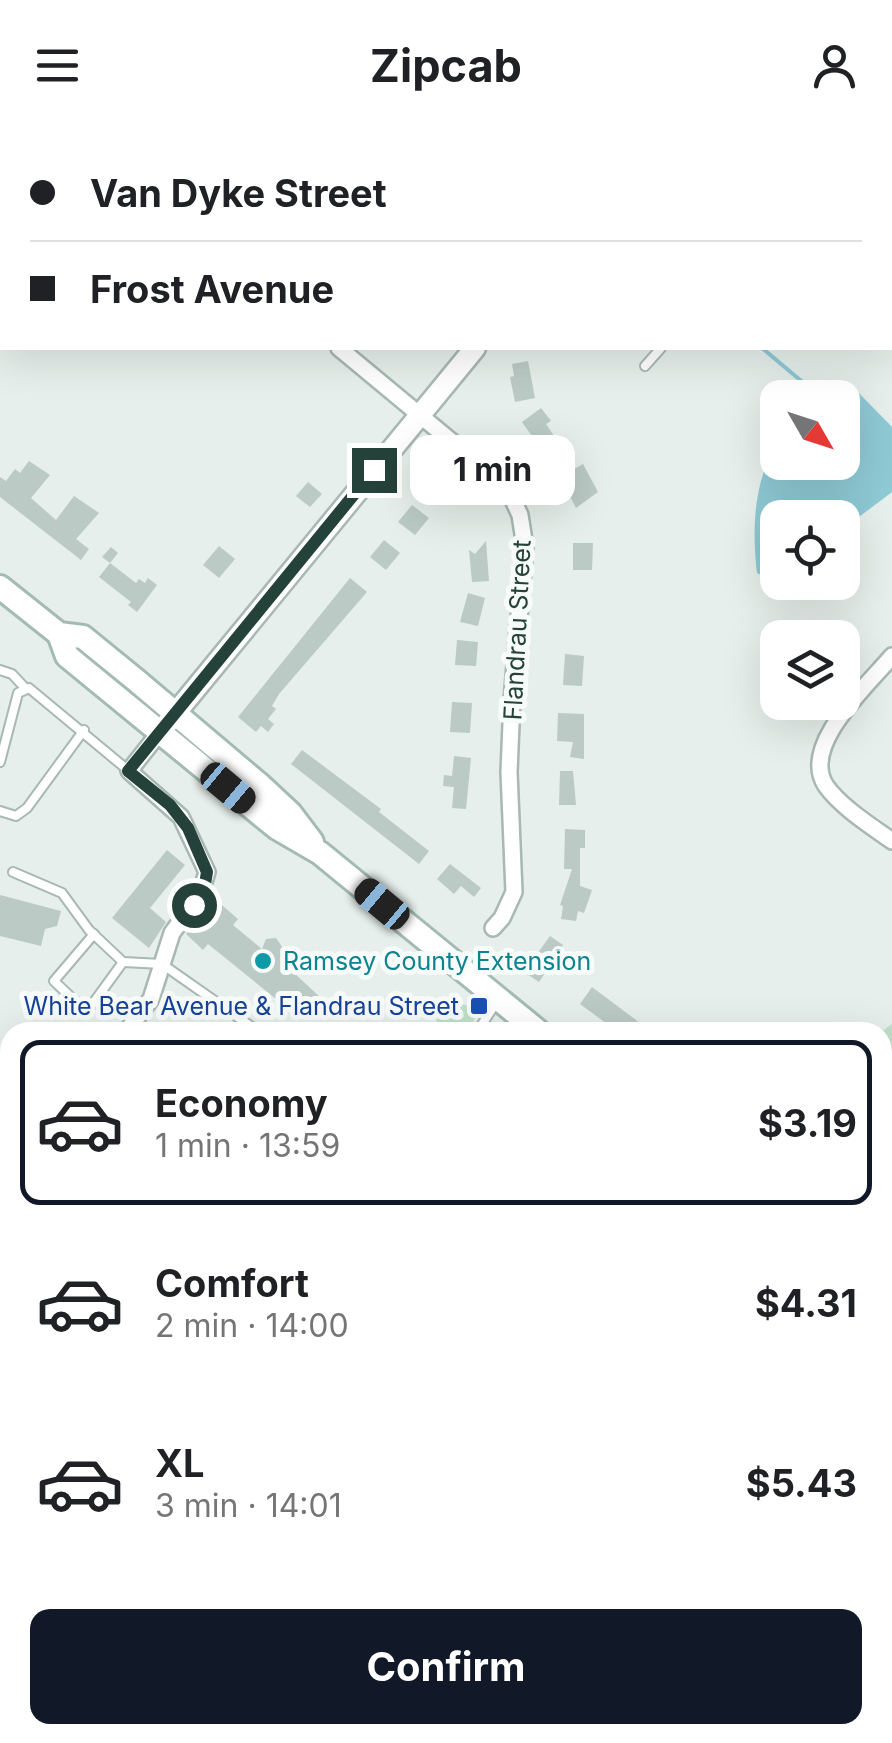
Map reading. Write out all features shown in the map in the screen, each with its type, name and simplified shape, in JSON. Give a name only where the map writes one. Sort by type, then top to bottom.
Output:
[{"type":"main road","points":[[0,587],[59,634],[83,637],[176,714],[290,813],[320,853]]},
{"type":"main road","points":[[59,634],[67,656],[277,828],[320,853],[526,1022]]},
{"type":"street","name":"Flandrau Street","points":[[341,350],[504,487],[520,515],[524,532],[509,772],[514,892],[494,928]]},
{"type":"street","points":[[134,1022],[151,999],[172,933],[200,896],[207,872],[181,817],[128,771],[472,350]]},
{"type":"street","points":[[892,656],[828,734],[818,762],[826,786],[892,841]]},
{"type":"lane","points":[[646,366],[659,350]]},
{"type":"lane","points":[[0,670],[12,674],[26,690]]},
{"type":"lane","points":[[0,762],[18,693],[29,688],[84,730],[128,771]]},
{"type":"lane","points":[[0,811],[16,816],[27,808],[84,730]]},
{"type":"lane","points":[[13,872],[62,894],[123,962],[162,964],[245,1022]]},
{"type":"lane","points":[[94,934],[54,981],[76,1002],[91,1006],[123,962]]},
{"type":"lane","points":[[484,1022],[499,1000]]},
{"type":"green space","points":[[448,997],[478,1011],[473,1022],[436,1022]]},
{"type":"water","points":[[860,394],[892,427],[892,492],[860,516],[860,500],[760,500],[760,574],[755,541],[762,480],[860,480]]},
{"type":"building","points":[[528,361],[535,398],[515,402],[510,377],[514,376],[512,364]]},
{"type":"building","points":[[541,408],[551,421],[546,424],[554,436],[539,446],[522,422]]},
{"type":"building","points":[[29,461],[50,475],[31,498],[56,520],[74,496],[99,513],[76,539],[89,549],[81,560],[0,497],[0,477],[6,481],[15,469],[20,473]]},
{"type":"building","points":[[583,464],[598,492],[576,508],[560,477]]},
{"type":"building","points":[[442,468],[451,476],[448,479],[466,494],[457,504],[447,496],[441,503],[425,489]]},
{"type":"building","points":[[308,482],[322,494],[310,507],[296,496]]},
{"type":"building","points":[[412,505],[429,518],[415,535],[398,522]]},
{"type":"building","points":[[384,540],[400,553],[386,570],[370,557]]},
{"type":"building","points":[[486,541],[489,581],[472,582],[469,550],[475,554]]},
{"type":"building","points":[[573,543],[593,543],[592,570],[573,570]]},
{"type":"building","points":[[219,546],[235,559],[219,578],[203,565]]},
{"type":"building","points":[[111,547],[118,553],[110,563],[102,557]]},
{"type":"building","points":[[110,563],[136,583],[139,579],[145,583],[148,578],[157,585],[137,612],[128,605],[131,602],[99,577]]},
{"type":"building","points":[[350,578],[367,592],[279,694],[272,706],[276,709],[268,719],[274,724],[268,732],[261,726],[256,732],[238,717]]},
{"type":"building","points":[[468,593],[485,598],[478,626],[460,622]]},
{"type":"building","points":[[457,640],[478,642],[476,666],[455,665]]},
{"type":"building","points":[[565,654],[584,656],[582,686],[563,685]]},
{"type":"building","points":[[452,702],[472,703],[470,733],[450,732]]},
{"type":"building","points":[[558,713],[584,714],[584,759],[570,757],[573,742],[557,741]]},
{"type":"building","points":[[302,750],[429,851],[419,864],[291,764]]},
{"type":"building","points":[[454,756],[471,758],[466,809],[452,808],[454,787],[443,786],[444,775],[452,776]]},
{"type":"building","points":[[560,771],[573,771],[576,805],[559,805]]},
{"type":"building","points":[[565,829],[585,830],[585,848],[580,848],[580,886],[592,890],[584,913],[578,911],[576,921],[561,919],[560,905],[572,869],[564,869]]},
{"type":"building","points":[[167,850],[185,865],[150,908],[166,922],[149,948],[112,918]]},
{"type":"building","points":[[450,864],[481,888],[474,897],[461,886],[454,894],[437,879]]},
{"type":"building","points":[[0,895],[61,911],[57,926],[45,929],[41,946],[0,936]]},
{"type":"building","name":"Ramsey County Extension","points":[[216,900],[238,919],[233,925],[262,949],[266,939],[276,938],[285,951],[297,954],[298,964],[292,971],[321,998],[302,1020],[208,944],[203,950],[186,934]]},
{"type":"building","points":[[550,936],[563,945],[559,951],[566,955],[560,964],[554,960],[539,982],[524,972]]},
{"type":"building","points":[[592,987],[639,1022],[604,1022],[580,1004]]},
{"type":"waterway","points":[[764,350],[800,380]]},
{"type":"place","name":"Ramsey County Extension","points":[[263,961]]},
{"type":"place","name":"White Bear Avenue & Flandrau Street","points":[[479,1006]]},
{"type":"route","points":[[194,905],[207,872],[188,828],[170,805],[128,771],[374,470]]}]
